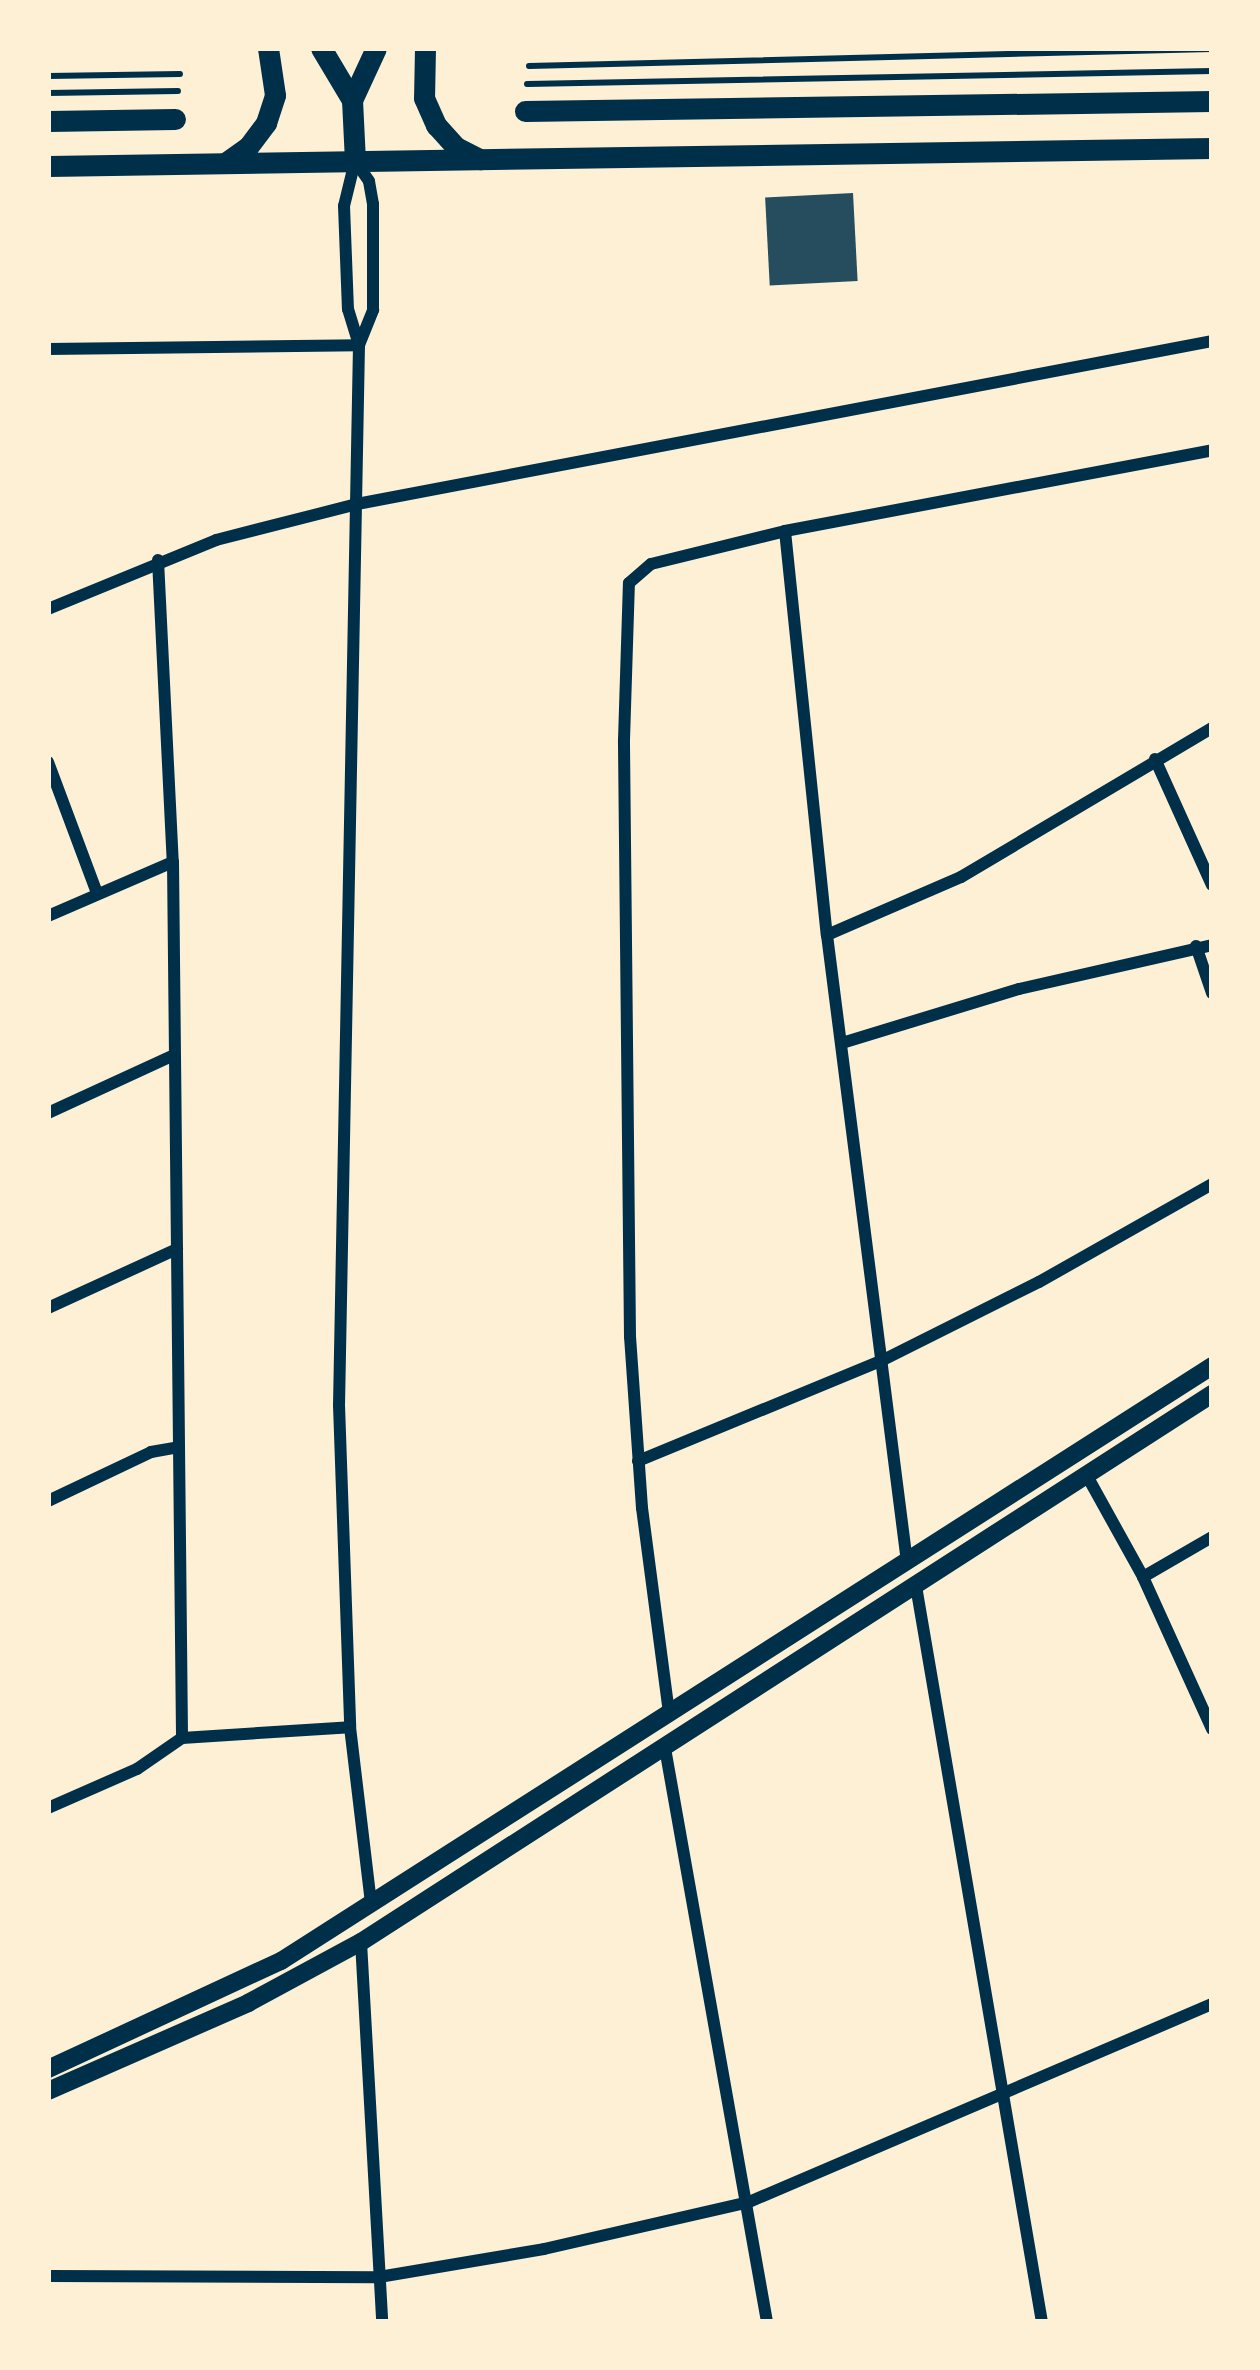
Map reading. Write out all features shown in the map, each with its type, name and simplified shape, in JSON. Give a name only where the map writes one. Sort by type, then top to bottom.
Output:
[{"type":"highway","points":[[225,164],[248,147],[266,123],[275,95],[268,48]]},
{"type":"highway","points":[[321,48],[352,100],[356,161]]},
{"type":"highway","points":[[352,100],[376,48]]},
{"type":"highway","points":[[425,48],[424,98],[436,125],[456,147],[482,161]]},
{"type":"highway","points":[[525,111],[1212,101]]},
{"type":"highway","points":[[48,121],[175,119]]},
{"type":"highway","points":[[48,166],[1212,148]]},
{"type":"main road","points":[[48,2069],[258,1974],[1212,1366]]},
{"type":"main road","points":[[48,2091],[248,2003],[361,1942],[1212,1394]]},
{"type":"street","points":[[356,161],[344,206],[348,309],[359,345],[339,1308],[350,1726],[371,1903]]},
{"type":"street","points":[[356,161],[369,181],[373,205],[373,310],[359,345]]},
{"type":"street","points":[[48,609],[158,560],[357,504],[1212,341]]},
{"type":"street","points":[[48,349],[359,345]]},
{"type":"street","points":[[669,1713],[638,1461],[629,1313],[624,740],[629,583],[651,564],[785,531],[1212,450]]},
{"type":"street","points":[[785,531],[827,935],[907,1562]]},
{"type":"street","points":[[158,560],[173,862],[182,1738]]},
{"type":"street","points":[[827,935],[961,877],[1212,728]]},
{"type":"street","points":[[1155,759],[1212,885]]},
{"type":"street","points":[[48,763],[97,892]]},
{"type":"street","points":[[48,916],[173,862]]},
{"type":"street","points":[[842,1043],[1019,988],[1212,945]]},
{"type":"street","points":[[1196,946],[1212,993]]},
{"type":"street","points":[[48,1112],[174,1055]]},
{"type":"street","points":[[638,1461],[883,1360],[1039,1282],[1212,1184]]},
{"type":"street","points":[[48,1308],[177,1249]]},
{"type":"street","points":[[48,1501],[152,1452],[179,1447]]},
{"type":"street","points":[[1086,1474],[1143,1577],[1212,1730]]},
{"type":"street","points":[[1143,1577],[1212,1537]]},
{"type":"street","points":[[916,1586],[1042,2322]]},
{"type":"street","points":[[48,1808],[137,1769],[182,1738],[350,1726]]},
{"type":"street","points":[[665,1748],[767,2322]]},
{"type":"street","points":[[361,1942],[382,2322]]},
{"type":"street","points":[[48,2276],[379,2277],[544,2249],[749,2202],[1212,2004]]},
{"type":"lane","points":[[529,66],[1212,49]]},
{"type":"lane","points":[[527,84],[1212,71]]},
{"type":"lane","points":[[48,76],[180,74]]},
{"type":"lane","points":[[48,93],[178,91]]},
{"type":"building","points":[[853,193],[858,281],[770,285],[765,198]]}]
